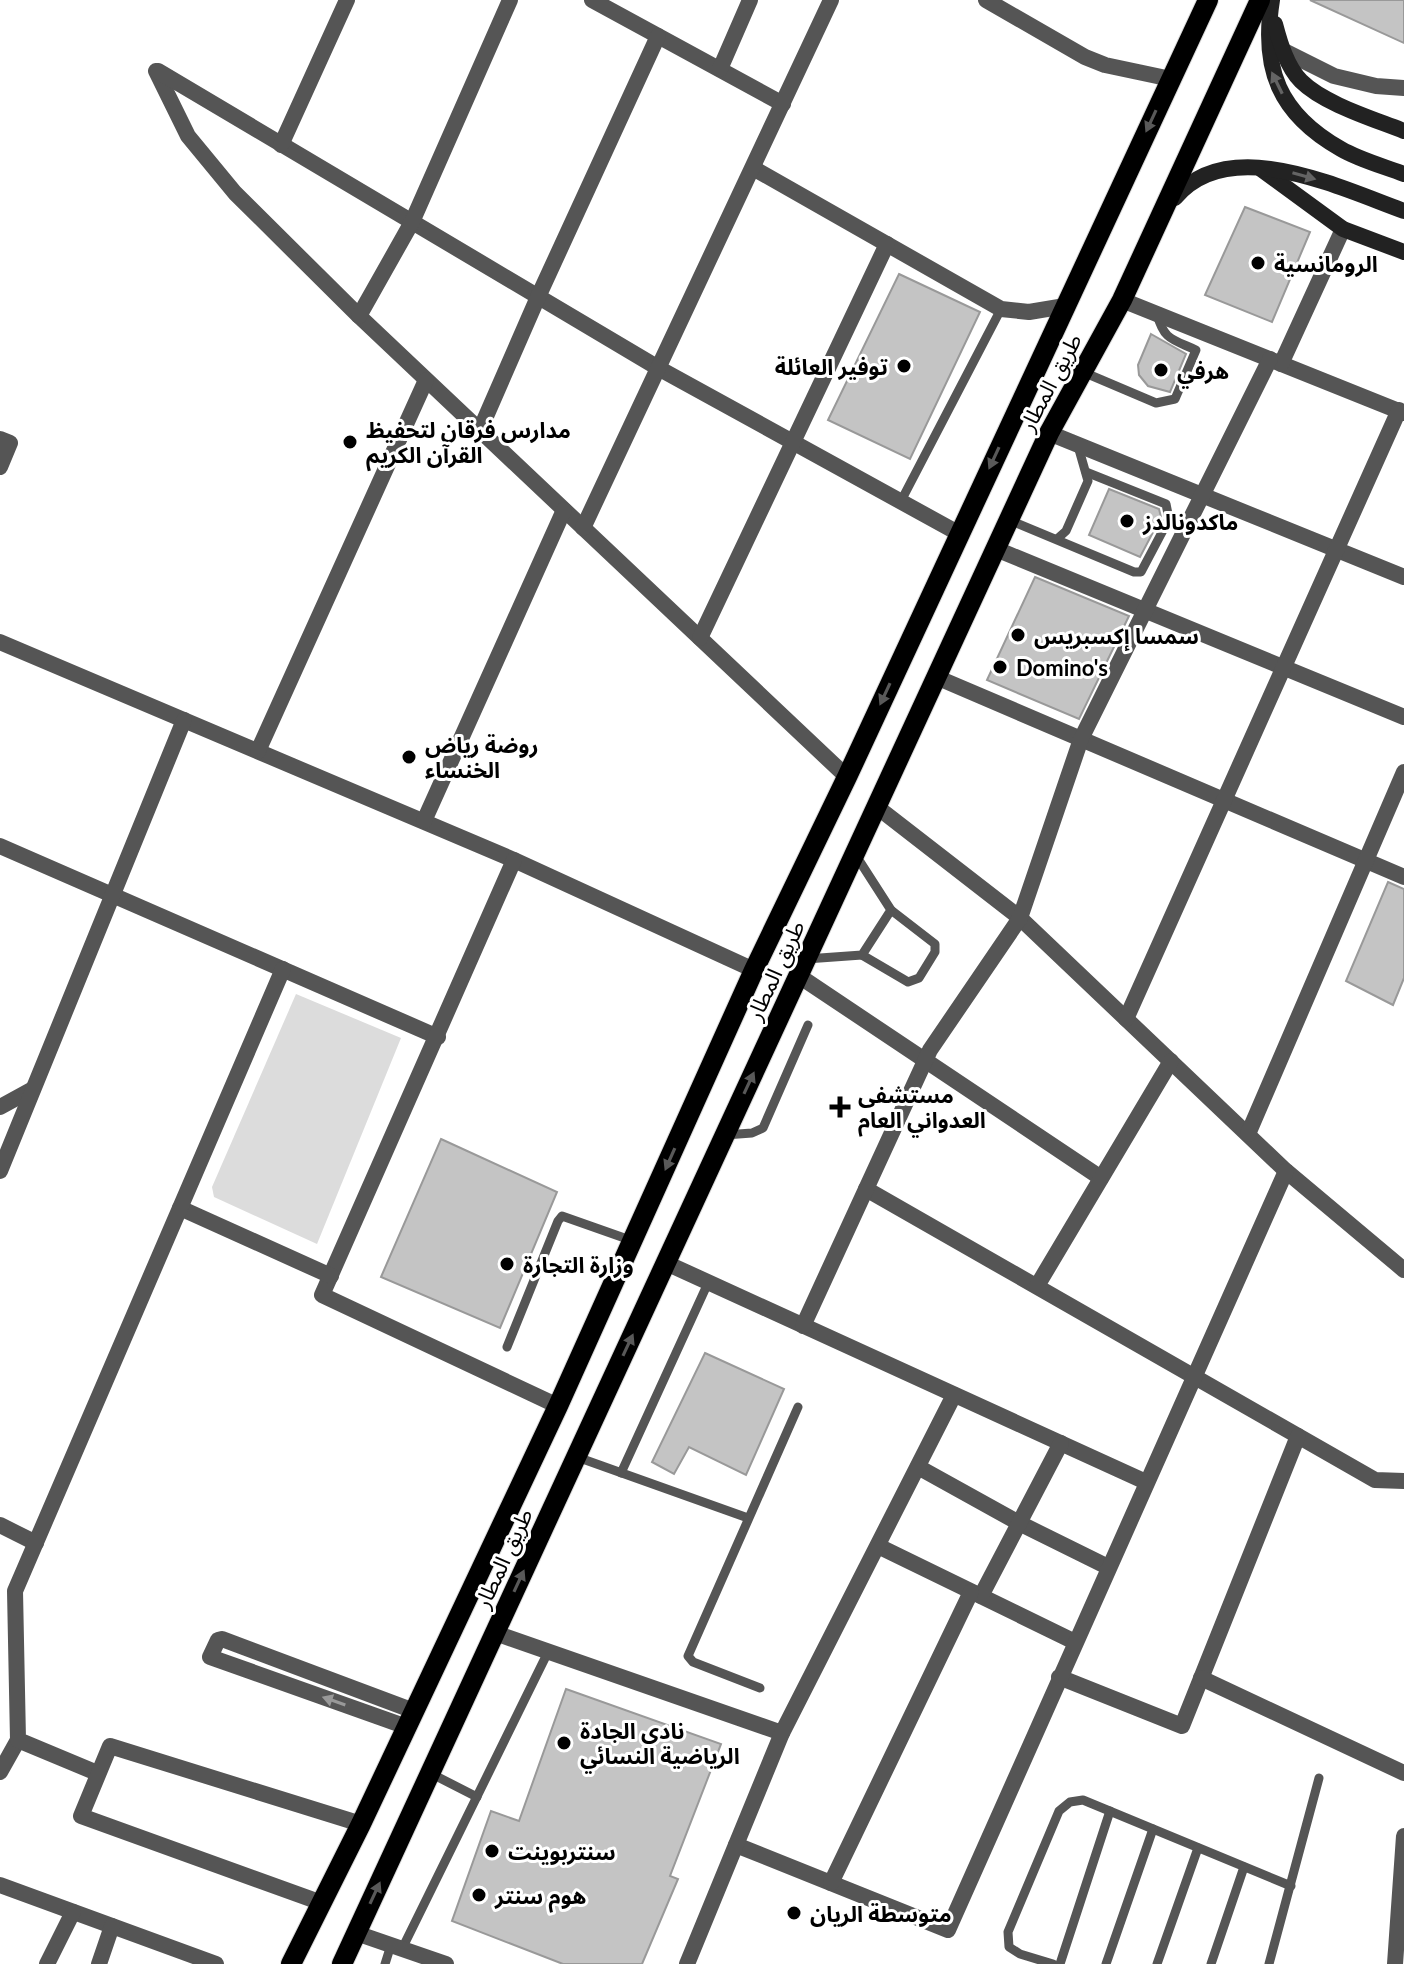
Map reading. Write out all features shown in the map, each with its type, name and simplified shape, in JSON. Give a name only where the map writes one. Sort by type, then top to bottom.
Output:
[{"type":"main road","name":"طريق المطار","points":[[291,1964],[361,1824],[558,1406],[754,970],[847,777],[1208,0]]},
{"type":"main road","name":"طريق المطار","points":[[342,1964],[1049,433],[1122,300],[1161,214],[1267,3]]},
{"type":"main road","points":[[1267,3],[1282,50],[1300,80],[1323,96],[1403,128]]},
{"type":"main road","points":[[1267,3],[1271,71],[1284,98],[1305,125],[1342,151],[1404,174]]},
{"type":"main road","points":[[1161,214],[1187,184],[1206,173],[1233,168],[1288,172],[1404,211]]},
{"type":"main road","points":[[1260,168],[1343,229],[1404,252]]},
{"type":"street","points":[[281,145],[347,0]]},
{"type":"street","points":[[359,316],[412,222],[510,0]]},
{"type":"street","points":[[592,0],[783,104]]},
{"type":"street","points":[[720,69],[750,0]]},
{"type":"street","points":[[583,528],[831,0]]},
{"type":"street","points":[[986,0],[1085,57],[1105,65],[1171,79]]},
{"type":"street","points":[[480,430],[658,36]]},
{"type":"street","points":[[1282,50],[1334,76],[1376,86],[1404,88]]},
{"type":"street","points":[[847,777],[426,380],[235,193],[188,136],[156,71],[660,369],[958,533]]},
{"type":"street","points":[[753,168],[1001,309],[1029,312],[1065,306]]},
{"type":"street","points":[[803,1326],[925,1059],[1020,918],[1081,739],[1203,495],[1343,229]]},
{"type":"street","points":[[700,638],[887,244]]},
{"type":"street","points":[[1122,300],[1401,411],[1126,1019]]},
{"type":"street","points":[[258,751],[426,380]]},
{"type":"street","points":[[1049,433],[1404,577]]},
{"type":"street","points":[[0,439],[10,443],[0,467]]},
{"type":"street","points":[[424,821],[564,510]]},
{"type":"street","points":[[996,549],[1404,717]]},
{"type":"street","points":[[0,642],[514,860],[754,970]]},
{"type":"street","points":[[936,677],[1404,877]]},
{"type":"street","points":[[0,1171],[184,720]]},
{"type":"street","points":[[1248,1134],[1404,772]]},
{"type":"street","points":[[877,807],[1020,918],[1286,1171],[1404,1270]]},
{"type":"street","points":[[0,846],[438,1037]]},
{"type":"street","points":[[514,860],[322,1295],[558,1406]]},
{"type":"street","points":[[802,968],[925,1059],[1101,1178]]},
{"type":"street","points":[[0,1772],[18,1740],[15,1591],[283,969]]},
{"type":"street","points":[[1037,1286],[1171,1061]]},
{"type":"street","points":[[0,1107],[33,1089]]},
{"type":"street","points":[[736,1845],[948,1930],[1286,1171]]},
{"type":"street","points":[[866,1189],[1375,1480],[1404,1481]]},
{"type":"street","points":[[180,1208],[331,1276]]},
{"type":"street","points":[[666,1263],[1146,1482]]},
{"type":"street","points":[[687,1964],[782,1733],[954,1395]]},
{"type":"street","points":[[1059,1677],[1182,1726],[1298,1436]]},
{"type":"street","points":[[831,1883],[976,1594],[1019,1523],[1061,1443]]},
{"type":"street","points":[[918,1467],[1019,1523],[1108,1567]]},
{"type":"street","points":[[0,1525],[36,1543]]},
{"type":"street","points":[[878,1546],[1075,1642]]},
{"type":"street","points":[[495,1633],[782,1733]]},
{"type":"street","points":[[222,1639],[269,1656],[411,1719],[261,1676],[210,1657],[210,1653],[222,1639]]},
{"type":"street","points":[[261,1676],[269,1656]]},
{"type":"street","points":[[1201,1678],[1404,1773]]},
{"type":"street","points":[[18,1740],[97,1773]]},
{"type":"street","points":[[322,1903],[81,1816],[110,1746],[361,1824]]},
{"type":"street","points":[[1395,1964],[1404,1836]]},
{"type":"street","points":[[0,1885],[112,1926],[181,1958],[216,1964]]},
{"type":"street","points":[[47,1964],[73,1912]]},
{"type":"street","points":[[99,1964],[112,1926]]},
{"type":"street","points":[[356,1933],[446,1964]]},
{"type":"lane","points":[[901,501],[1001,309]]},
{"type":"lane","points":[[1083,372],[1156,403],[1175,399],[1196,350],[1166,337],[1161,331],[1157,314]]},
{"type":"lane","points":[[1057,539],[1066,531],[1088,481],[1078,446]]},
{"type":"lane","points":[[1009,520],[1134,572],[1141,572],[1169,519],[1166,504],[1086,472]]},
{"type":"lane","points":[[802,968],[862,955],[908,982],[919,978],[935,952],[935,944],[891,910],[855,854]]},
{"type":"lane","points":[[862,955],[891,910]]},
{"type":"lane","points":[[725,1135],[752,1133],[763,1128],[808,1025]]},
{"type":"lane","points":[[507,1347],[562,1216],[633,1241]]},
{"type":"lane","points":[[621,1473],[708,1283]]},
{"type":"lane","points":[[760,1688],[693,1662],[688,1656],[798,1407]]},
{"type":"lane","points":[[577,1457],[748,1518]]},
{"type":"lane","points":[[385,1964],[477,1797],[548,1652]]},
{"type":"lane","points":[[430,1773],[477,1797]]},
{"type":"lane","points":[[1269,1964],[1319,1778]]},
{"type":"lane","points":[[1053,1964],[1020,1954],[1009,1947],[1008,1932],[1059,1811],[1070,1802],[1083,1800],[1291,1886]]},
{"type":"lane","points":[[1060,1964],[1110,1811]]},
{"type":"lane","points":[[1106,1964],[1153,1829]]},
{"type":"lane","points":[[1157,1964],[1198,1848]]},
{"type":"lane","points":[[1211,1964],[1244,1867]]},
{"type":"shaded area","points":[[296,994],[401,1038],[317,1244],[214,1197],[212,1187]]},
{"type":"building","points":[[1310,0],[1404,0],[1404,43]]},
{"type":"building","name":"الرومانسية","points":[[1245,207],[1310,232],[1272,322],[1205,295]]},
{"type":"building","name":"توفير العائلة","points":[[899,274],[980,312],[910,459],[828,420]]},
{"type":"building","name":"هرفي","points":[[1151,334],[1186,354],[1170,392],[1148,386],[1139,375],[1138,365]]},
{"type":"building","name":"ماكدونالدز","points":[[1109,489],[1159,509],[1161,517],[1140,557],[1089,535]]},
{"type":"building","points":[[1035,577],[1129,616],[1079,719],[987,680]]},
{"type":"building","points":[[1388,882],[1404,889],[1404,978],[1393,1005],[1346,981]]},
{"type":"building","points":[[441,1139],[557,1192],[500,1328],[381,1277]]},
{"type":"building","points":[[705,1353],[784,1389],[746,1475],[689,1447],[674,1474],[652,1462]]},
{"type":"building","points":[[566,1689],[721,1744],[670,1876],[678,1879],[642,1964],[563,1964],[452,1921],[491,1811],[519,1821]]},
{"type":"place","name":"الرومانسية","points":[[1258,263]]},
{"type":"place","name":"توفير العائلة","points":[[904,366]]},
{"type":"place","name":"هرفي","points":[[1161,370]]},
{"type":"place","name":"مدارس فرقان لتحفيظ القرآن الكريم","points":[[350,442]]},
{"type":"place","name":"ماكدونالدز","points":[[1127,521]]},
{"type":"place","name":"سمسا إكسبريس","points":[[1018,635]]},
{"type":"place","name":"Domino's","points":[[1000,667]]},
{"type":"place","name":"روضة رياض الخنساء","points":[[409,757]]},
{"type":"place","name":"مستشفى العدواني العام","points":[[840,1107]]},
{"type":"place","name":"وزارة التجارة","points":[[507,1264]]},
{"type":"place","name":"نادي الجادة الرياضية النسائي","points":[[564,1743]]},
{"type":"place","name":"سنتربوينت","points":[[492,1851]]},
{"type":"place","name":"هوم سنتر","points":[[479,1895]]},
{"type":"place","name":"متوسطة الريان","points":[[794,1913]]}]
